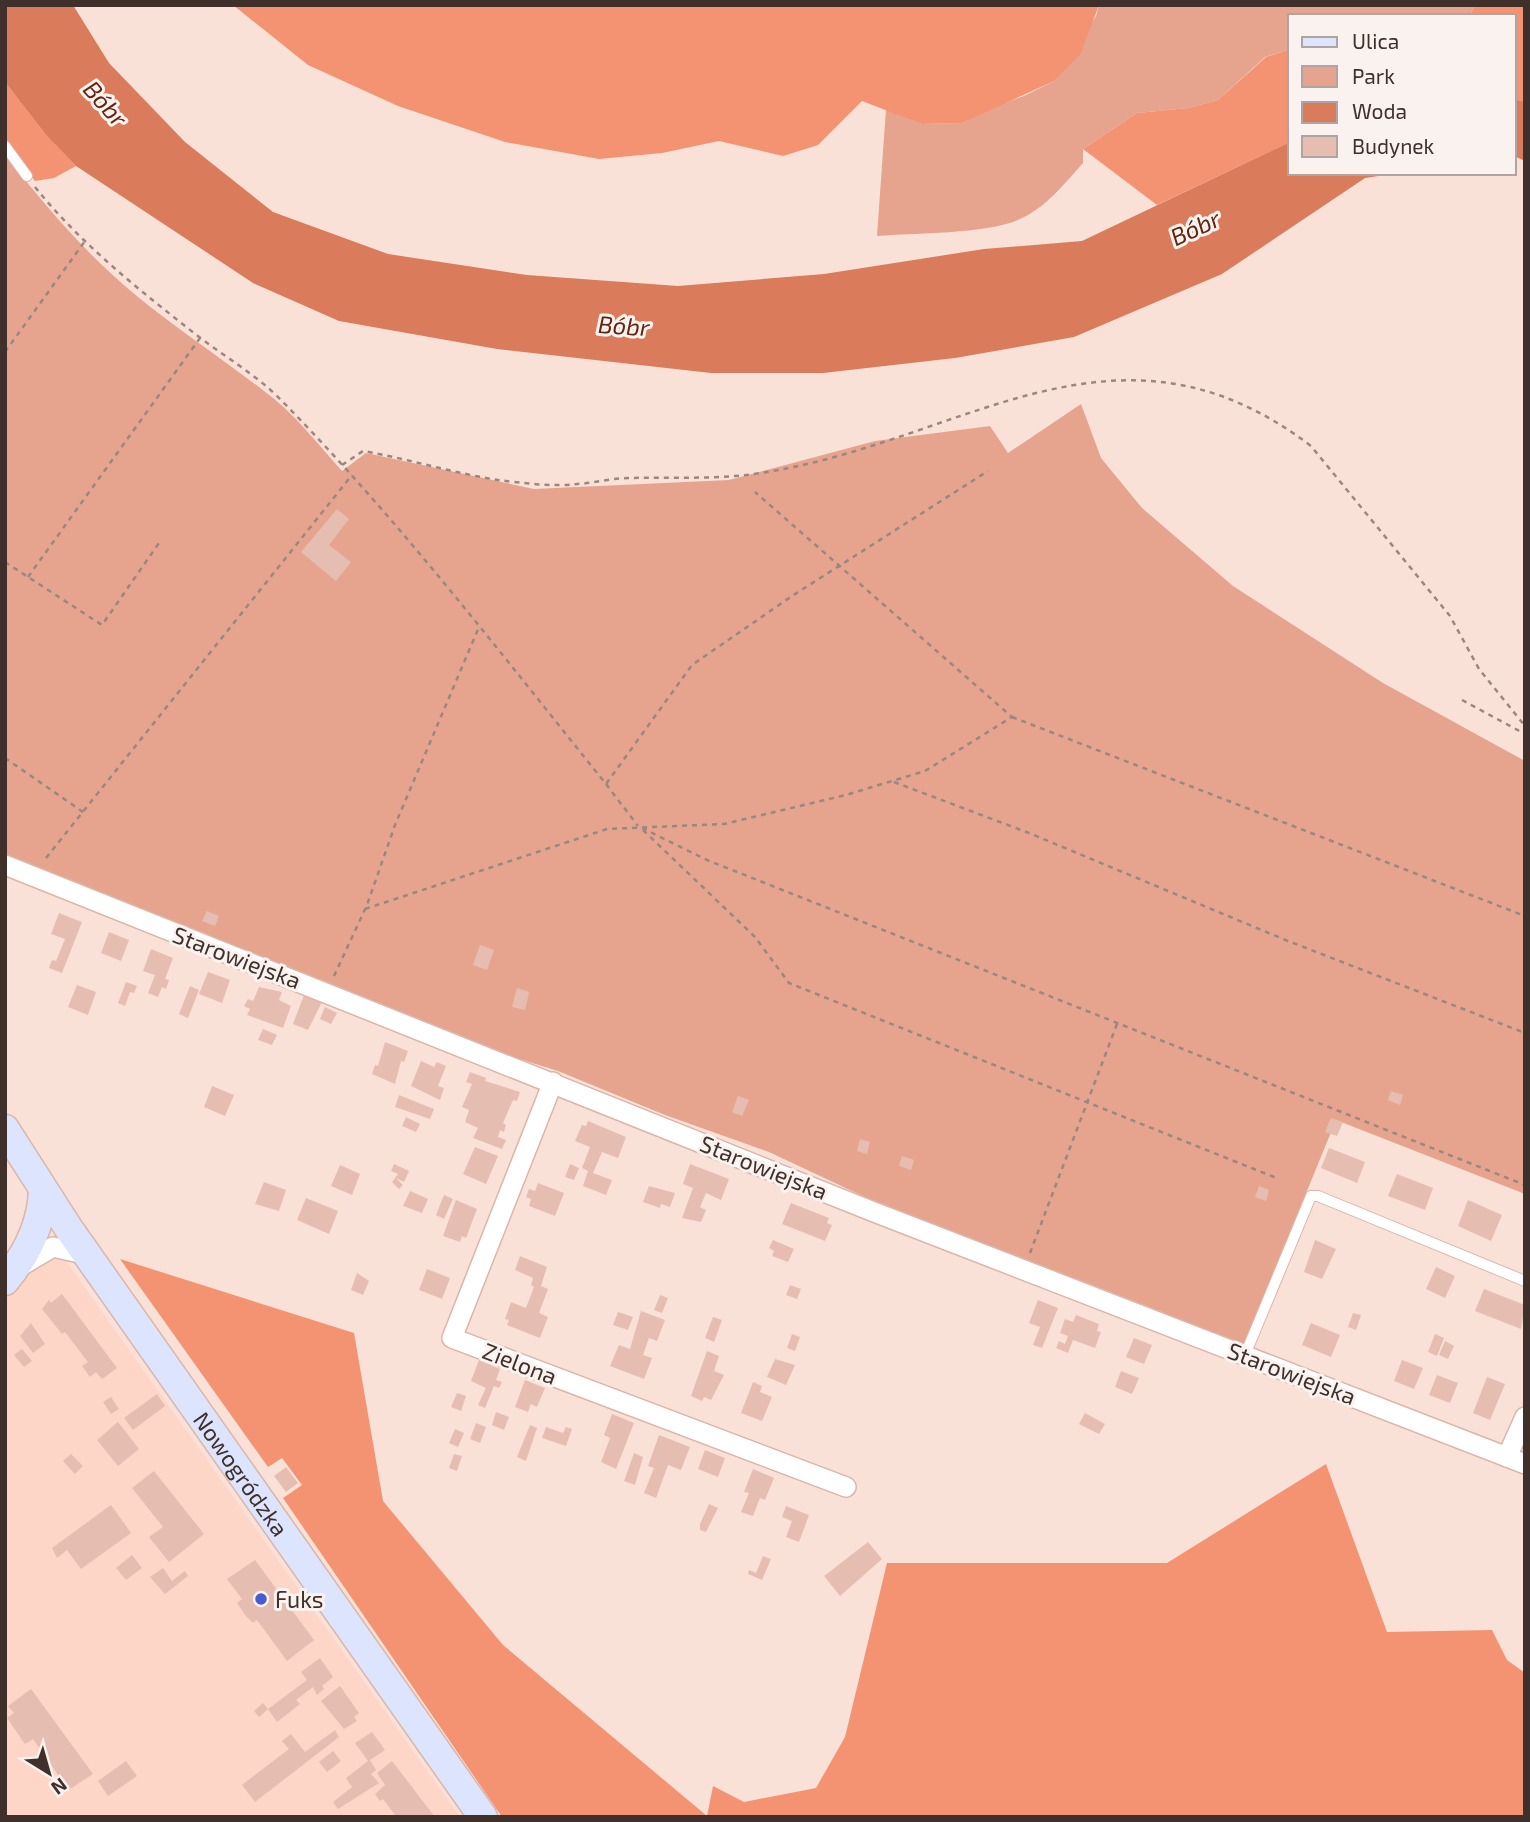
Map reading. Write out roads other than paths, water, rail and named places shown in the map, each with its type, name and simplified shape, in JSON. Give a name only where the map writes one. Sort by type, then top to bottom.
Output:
[{"type":"main road","name":"Nowogródzka","points":[[5,1129],[88,1255],[483,1817]]},
{"type":"main road","points":[[8,1277],[42,1216],[43,1190]]},
{"type":"street","name":"Starowiejska","points":[[5,865],[1516,1461]]},
{"type":"street","name":"Zielona","points":[[553,1082],[452,1338],[846,1487]]},
{"type":"street","points":[[8,1277],[54,1247],[88,1255]]},
{"type":"street","points":[[1516,1461],[1525,1417]]},
{"type":"lane","points":[[5,146],[27,176]]},
{"type":"lane","points":[[1245,1355],[1311,1196],[1325,1199],[1525,1281]]},
{"type":"water","name":"Bóbr","points":[[5,5],[73,5],[109,63],[185,142],[273,212],[388,254],[527,275],[678,286],[824,274],[984,249],[1082,241],[1288,143],[1288,175],[1385,175],[1365,178],[1222,274],[1074,337],[955,358],[823,373],[711,373],[497,349],[339,321],[253,283],[76,166],[46,135],[5,82]]},
{"type":"water","points":[[1516,100],[1525,102],[1525,161],[1516,157]]},
{"type":"place","name":"Fuks","points":[[261,1599]]}]
